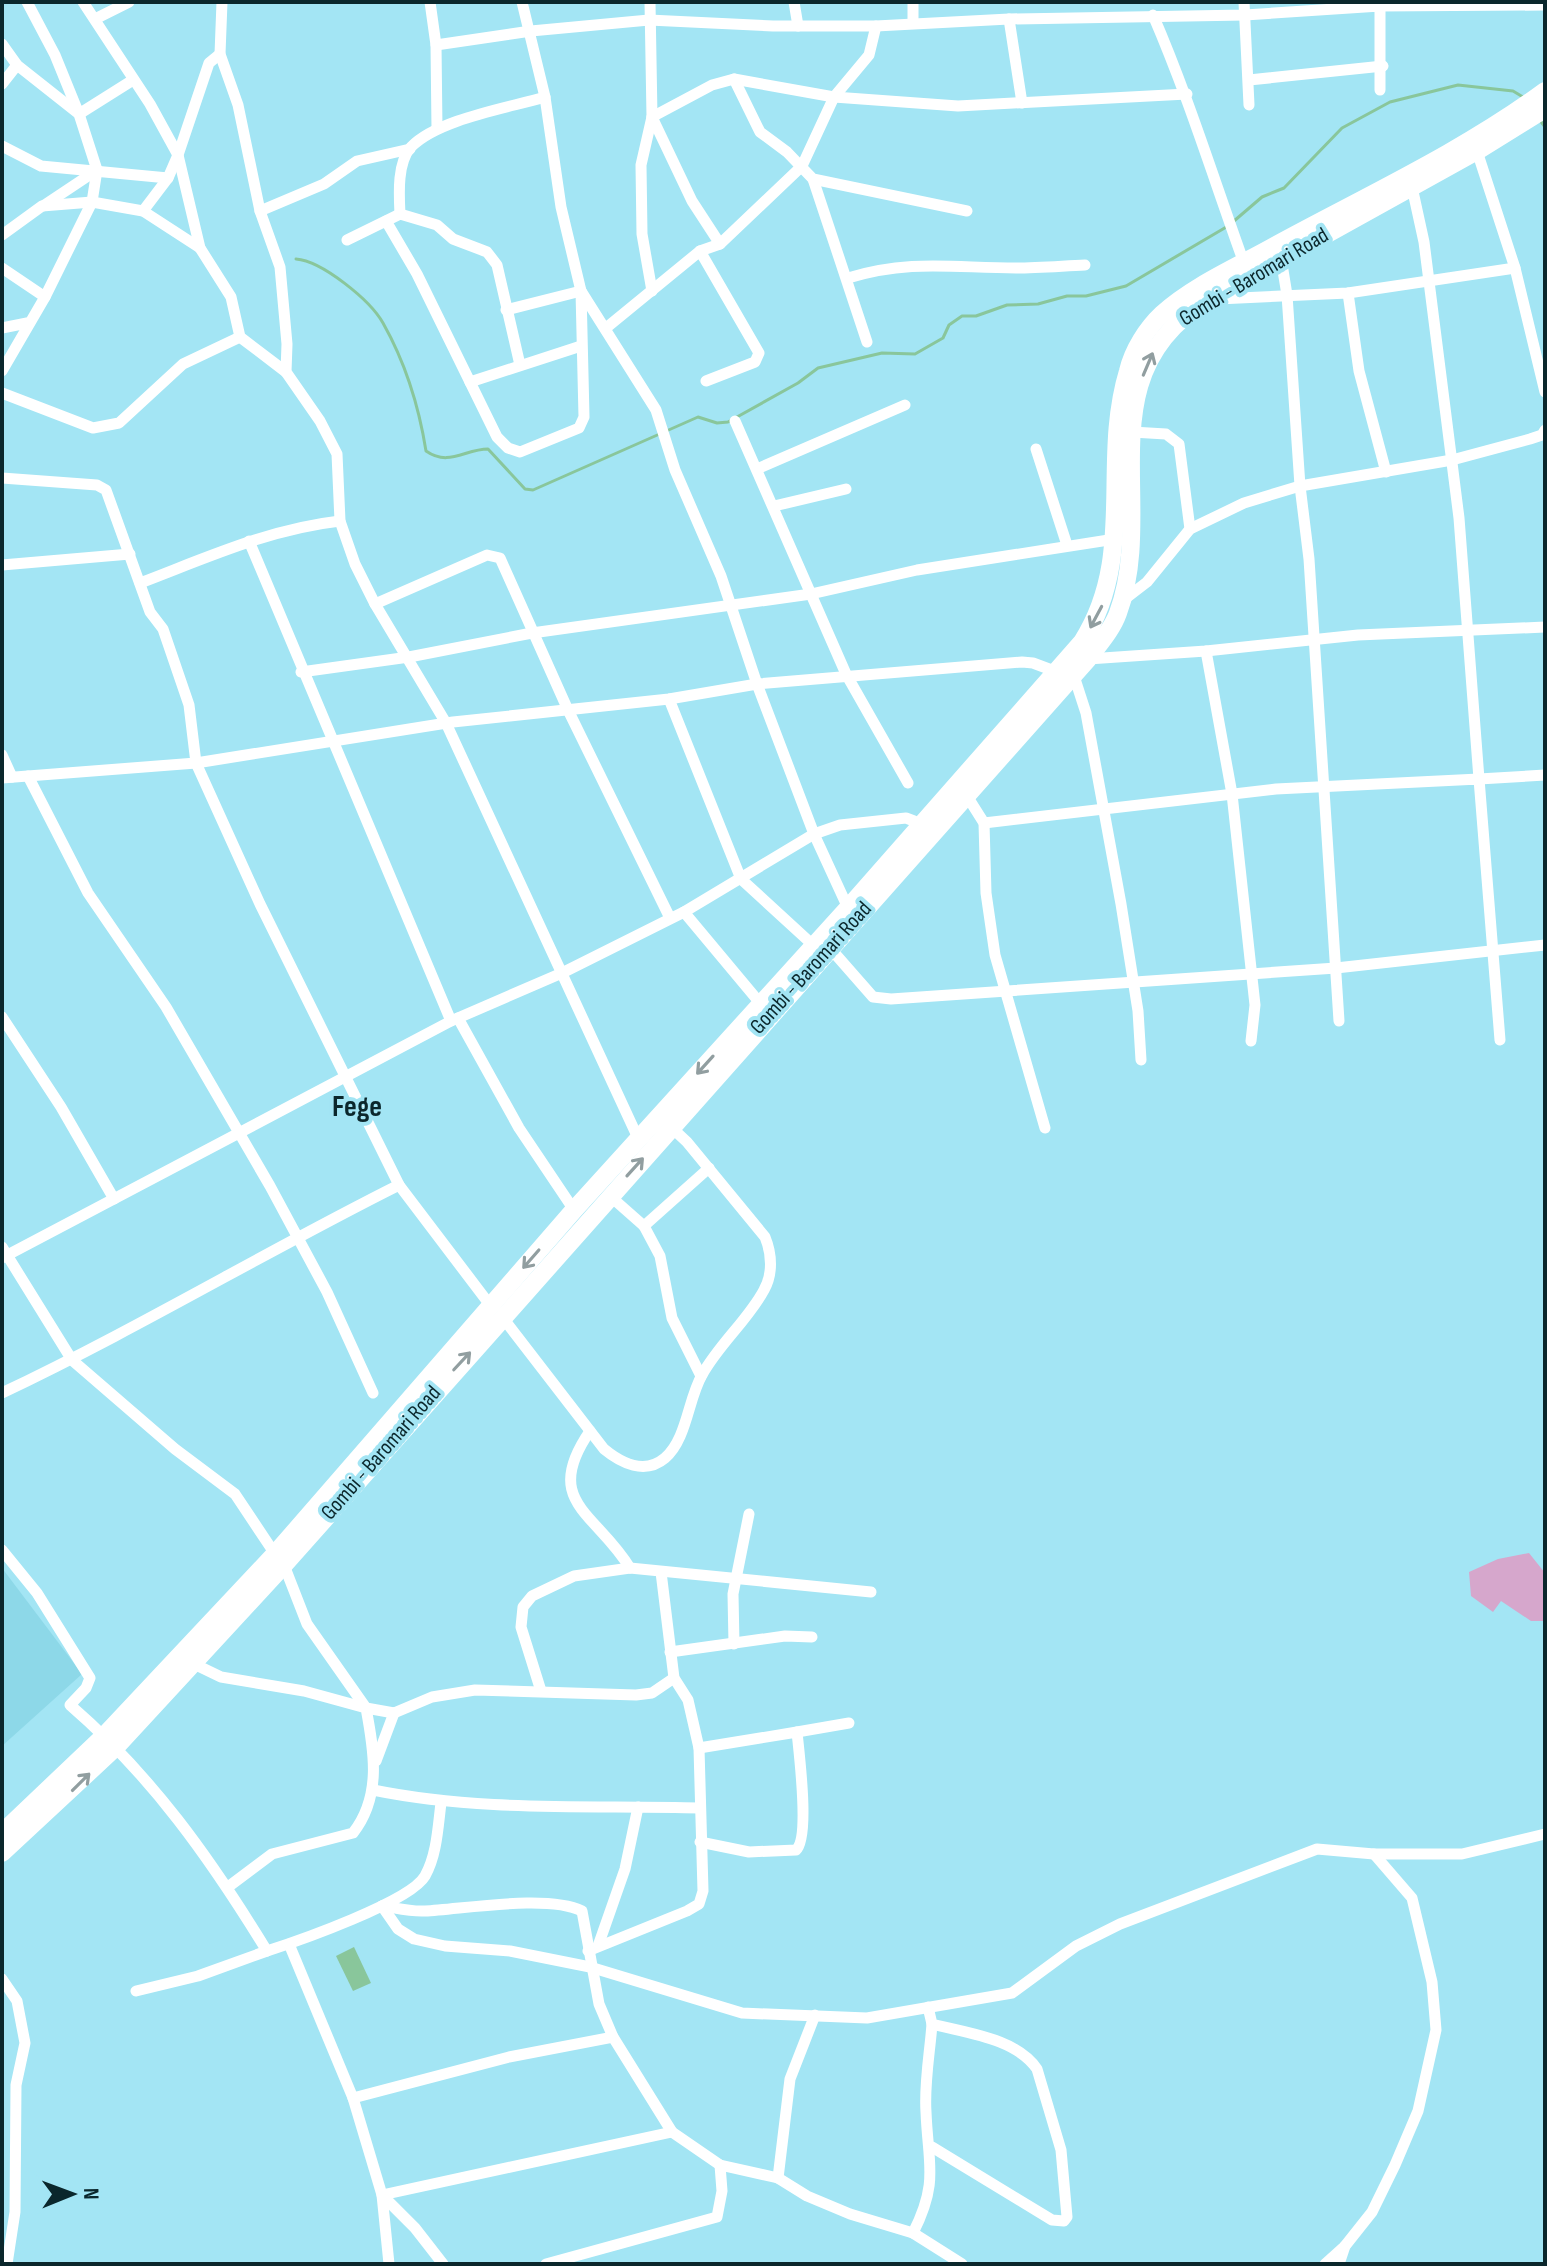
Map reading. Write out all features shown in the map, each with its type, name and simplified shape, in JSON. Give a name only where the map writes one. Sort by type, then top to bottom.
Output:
[{"type":"main road","name":"Gombi - Baromari Road","points":[[2,1833],[111,1740],[192,1663],[496,1312],[638,1138],[760,1003],[822,946],[848,908],[967,796],[1065,674],[1104,603],[1115,539],[1117,422],[1128,369],[1138,347],[1161,315],[1244,263],[1474,144],[1539,104]]},
{"type":"main road","name":"Gombi - Baromari Road","points":[[570,1223],[610,1196],[822,946],[1065,674],[1088,659],[1110,630],[1121,602],[1128,541],[1132,432],[1140,383],[1157,344],[1186,313],[1412,187],[1474,144]]},
{"type":"main road","name":"Gombi - Baromari Road","points":[[2,1853],[279,1559]]},
{"type":"street","points":[[2,371],[27,323],[45,297],[92,202],[97,170],[55,55],[27,2]]},
{"type":"street","points":[[83,2],[178,155],[200,248],[231,297],[240,337],[286,372],[320,421],[337,454],[340,521],[375,604],[446,723],[638,1138]]},
{"type":"street","points":[[95,19],[129,2]]},
{"type":"street","points":[[222,2],[220,54],[238,105],[260,211],[280,267],[287,344],[286,372]]},
{"type":"street","points":[[430,2],[436,45],[437,129]]},
{"type":"street","points":[[386,221],[497,437],[508,448],[520,452],[579,428],[584,417],[581,291],[561,207],[545,97],[522,2]]},
{"type":"street","points":[[650,2],[652,117],[641,165],[642,234],[652,291]]},
{"type":"street","points":[[794,2],[798,26]]},
{"type":"street","points":[[913,2],[913,22]]},
{"type":"street","points":[[436,45],[531,31],[649,20],[876,26],[913,22],[1153,15],[1244,8],[1380,4],[1545,5]]},
{"type":"street","points":[[1380,4],[1383,66],[1380,90]]},
{"type":"street","points":[[1244,8],[1249,105]]},
{"type":"street","points":[[1153,15],[1187,94],[1203,152],[1244,263]]},
{"type":"street","points":[[1009,19],[1022,103]]},
{"type":"street","points":[[606,328],[700,251],[720,244],[802,166],[834,97],[869,55],[876,26]]},
{"type":"street","points":[[2,44],[17,65],[79,114]]},
{"type":"street","points":[[143,211],[168,178],[209,63],[220,54]]},
{"type":"street","points":[[2,84],[17,65]]},
{"type":"street","points":[[1249,80],[1383,66]]},
{"type":"street","points":[[652,117],[712,85],[734,79],[834,97],[958,106],[1187,94]]},
{"type":"street","points":[[734,79],[760,132],[802,166],[813,179],[867,342]]},
{"type":"street","points":[[79,114],[133,80]]},
{"type":"street","points":[[260,211],[324,184],[357,161],[410,149],[437,129],[545,97]]},
{"type":"street","points":[[652,117],[692,201],[720,244]]},
{"type":"street","points":[[1474,144],[1515,268],[1545,392]]},
{"type":"street","points":[[2,146],[41,166],[168,178]]},
{"type":"street","points":[[400,214],[402,170],[410,149]]},
{"type":"street","points":[[2,235],[97,170]]},
{"type":"street","points":[[813,179],[967,211]]},
{"type":"street","points":[[1412,187],[1429,283],[1452,460],[1500,1040]]},
{"type":"street","points":[[42,206],[92,202],[143,211],[200,248]]},
{"type":"street","points":[[347,240],[400,214],[437,225],[453,239],[487,252],[497,265],[520,365]]},
{"type":"street","points":[[700,251],[759,353],[755,362],[706,381]]},
{"type":"street","points":[[1281,258],[1287,295],[1300,486],[1309,559],[1339,1021]]},
{"type":"street","points":[[848,278],[886,266],[918,264],[1016,268],[1085,265]]},
{"type":"street","points":[[2,268],[45,297]]},
{"type":"street","points":[[1208,300],[1348,293],[1515,268]]},
{"type":"street","points":[[506,310],[581,291]]},
{"type":"street","points":[[581,291],[656,410],[675,470],[731,604],[757,684],[814,834],[848,908]]},
{"type":"street","points":[[1348,293],[1359,371],[1386,472]]},
{"type":"street","points":[[2,328],[27,323]]},
{"type":"street","points":[[2,393],[93,428],[106,427],[119,423],[183,364],[240,337]]},
{"type":"street","points":[[470,382],[581,346]]},
{"type":"street","points":[[757,469],[905,405]]},
{"type":"street","points":[[735,421],[846,674],[908,783]]},
{"type":"street","points":[[1121,602],[1147,582],[1190,529],[1244,503],[1300,486],[1452,460],[1530,439],[1542,435],[1545,430]]},
{"type":"street","points":[[1132,432],[1166,434],[1179,444],[1190,529]]},
{"type":"street","points":[[1036,449],[1067,545]]},
{"type":"street","points":[[2,478],[97,485],[106,490],[150,612],[163,629],[189,705],[196,763],[260,904],[399,1185],[590,1431],[620,1463],[638,1467],[664,1459],[675,1446],[701,1376],[765,1289],[772,1255],[765,1237],[671,1127]]},
{"type":"street","points":[[774,506],[846,489]]},
{"type":"street","points":[[140,583],[299,525],[340,521]]},
{"type":"street","points":[[301,672],[409,657],[532,633],[811,594],[917,570],[1115,539]]},
{"type":"street","points":[[249,541],[301,672],[454,1020],[519,1128],[570,1223]]},
{"type":"street","points":[[2,565],[130,554]]},
{"type":"street","points":[[375,604],[494,554],[500,558],[568,710],[670,918]]},
{"type":"street","points":[[1088,659],[1313,640],[1545,627]]},
{"type":"street","points":[[1206,651],[1232,794],[1255,1005],[1251,1041]]},
{"type":"street","points":[[2,755],[7,777],[196,763],[446,723],[669,699],[757,684],[846,674],[905,673],[1022,662],[1065,674],[1086,713],[1138,1011],[1141,1060]]},
{"type":"street","points":[[669,699],[741,879],[822,946],[873,997],[891,999],[1250,975],[1545,945]]},
{"type":"street","points":[[984,823],[1232,794],[1545,775]]},
{"type":"street","points":[[28,776],[88,893],[166,1007],[240,1135],[327,1292],[373,1393]]},
{"type":"street","points":[[967,796],[984,823],[989,923],[1004,992],[1045,1128]]},
{"type":"street","points":[[228,1887],[272,1854],[353,1833],[361,1823],[373,1790],[375,1765],[366,1708],[307,1624],[279,1559],[248,1508],[72,1360],[4,1253],[240,1135],[454,1020],[562,973],[684,912],[814,834],[840,825],[906,818],[914,821],[922,836]]},
{"type":"street","points":[[684,912],[760,1003]]},
{"type":"street","points":[[2,1017],[61,1107],[114,1199]]},
{"type":"street","points":[[644,1226],[709,1168]]},
{"type":"street","points":[[2,1393],[72,1360],[296,1236],[399,1185]]},
{"type":"street","points":[[610,1196],[644,1226],[660,1256],[672,1318],[701,1376]]},
{"type":"street","points":[[590,1431],[568,1471],[570,1487],[575,1501],[607,1534],[630,1568]]},
{"type":"street","points":[[734,1644],[731,1616],[749,1514]]},
{"type":"street","points":[[2,1550],[37,1593],[90,1678],[86,1688],[70,1705],[111,1740],[186,1828],[228,1887],[267,1951]]},
{"type":"street","points":[[541,1691],[521,1627],[523,1607],[532,1596],[574,1576],[630,1568],[871,1592]]},
{"type":"street","points":[[593,1948],[622,1940],[699,1904],[703,1891],[699,1748],[691,1708],[674,1678],[661,1572]]},
{"type":"street","points":[[670,1652],[796,1635],[812,1637]]},
{"type":"street","points":[[192,1663],[221,1677],[304,1691],[394,1713],[450,1693],[541,1691],[636,1695],[652,1693],[674,1678]]},
{"type":"street","points":[[375,1765],[394,1713]]},
{"type":"street","points":[[699,1748],[849,1723]]},
{"type":"street","points":[[700,1842],[749,1852],[800,1848],[802,1804],[797,1732]]},
{"type":"street","points":[[373,1790],[441,1803],[592,1810],[700,1808]]},
{"type":"street","points":[[136,1991],[198,1976],[289,1944],[382,1906],[418,1885],[426,1874],[441,1803]]},
{"type":"street","points":[[638,1807],[625,1869],[593,1948],[590,1967],[613,2037],[672,2132],[720,2165],[778,2178],[807,2196],[850,2214],[913,2233],[962,2264]]},
{"type":"street","points":[[382,1906],[398,1929],[414,1939],[445,1946],[510,1951],[590,1967],[742,2013],[867,2018],[1012,1993],[1076,1946],[1120,1924],[1317,1849],[1374,1854],[1462,1854],[1545,1834]]},
{"type":"street","points":[[1325,2264],[1345,2246],[1372,2212],[1395,2165],[1418,2111],[1436,2030],[1432,1982],[1412,1898],[1374,1854]]},
{"type":"street","points":[[382,1906],[424,1911],[488,1905],[574,1907],[582,1911],[593,1948]]},
{"type":"street","points":[[289,1944],[353,2098],[382,2195],[389,2264]]},
{"type":"street","points":[[2,1979],[17,2001],[25,2043],[16,2085],[15,2212],[7,2264]]},
{"type":"street","points":[[913,2233],[925,2211],[932,2171],[932,2147],[926,2112],[932,2024],[928,2007]]},
{"type":"street","points":[[778,2178],[790,2079],[815,2015]]},
{"type":"street","points":[[932,2024],[989,2039],[1029,2058],[1037,2069],[1061,2150],[1067,2217],[1064,2221],[1052,2220],[932,2147]]},
{"type":"street","points":[[353,2098],[509,2057],[613,2037]]},
{"type":"street","points":[[382,2195],[672,2132]]},
{"type":"street","points":[[546,2264],[717,2217],[722,2191],[720,2165]]},
{"type":"street","points":[[2,2168],[15,2168]]},
{"type":"street","points":[[382,2195],[415,2228],[443,2264]]},
{"type":"street","points":[[1339,2264],[1345,2246]]},
{"type":"shaded area","points":[[1529,1553],[1545,1573],[1545,1621],[1531,1621],[1501,1601],[1493,1612],[1471,1596],[1469,1572],[1498,1559]]},
{"type":"shaded area","points":[[2,1568],[82,1674],[2,1746]]},
{"type":"shaded area","points":[[354,1947],[371,1983],[353,1991],[336,1956]]},
{"type":"waterway","points":[[1234,221],[1262,197],[1284,188],[1342,128],[1390,102],[1458,85],[1513,91],[1523,97]]},
{"type":"waterway","points":[[1539,119],[1545,127]]},
{"type":"waterway","points":[[296,259],[332,274],[377,314],[398,353],[410,385],[426,451],[434,456],[450,457],[488,449],[525,489],[533,490],[698,417],[717,423],[728,422],[798,383],[818,368],[882,353],[915,354],[943,338],[949,325],[962,316],[976,316],[1007,305],[1038,304],[1126,286],[1228,226]]},
{"type":"district","name":"Fege","points":[[357,1107]]}]
